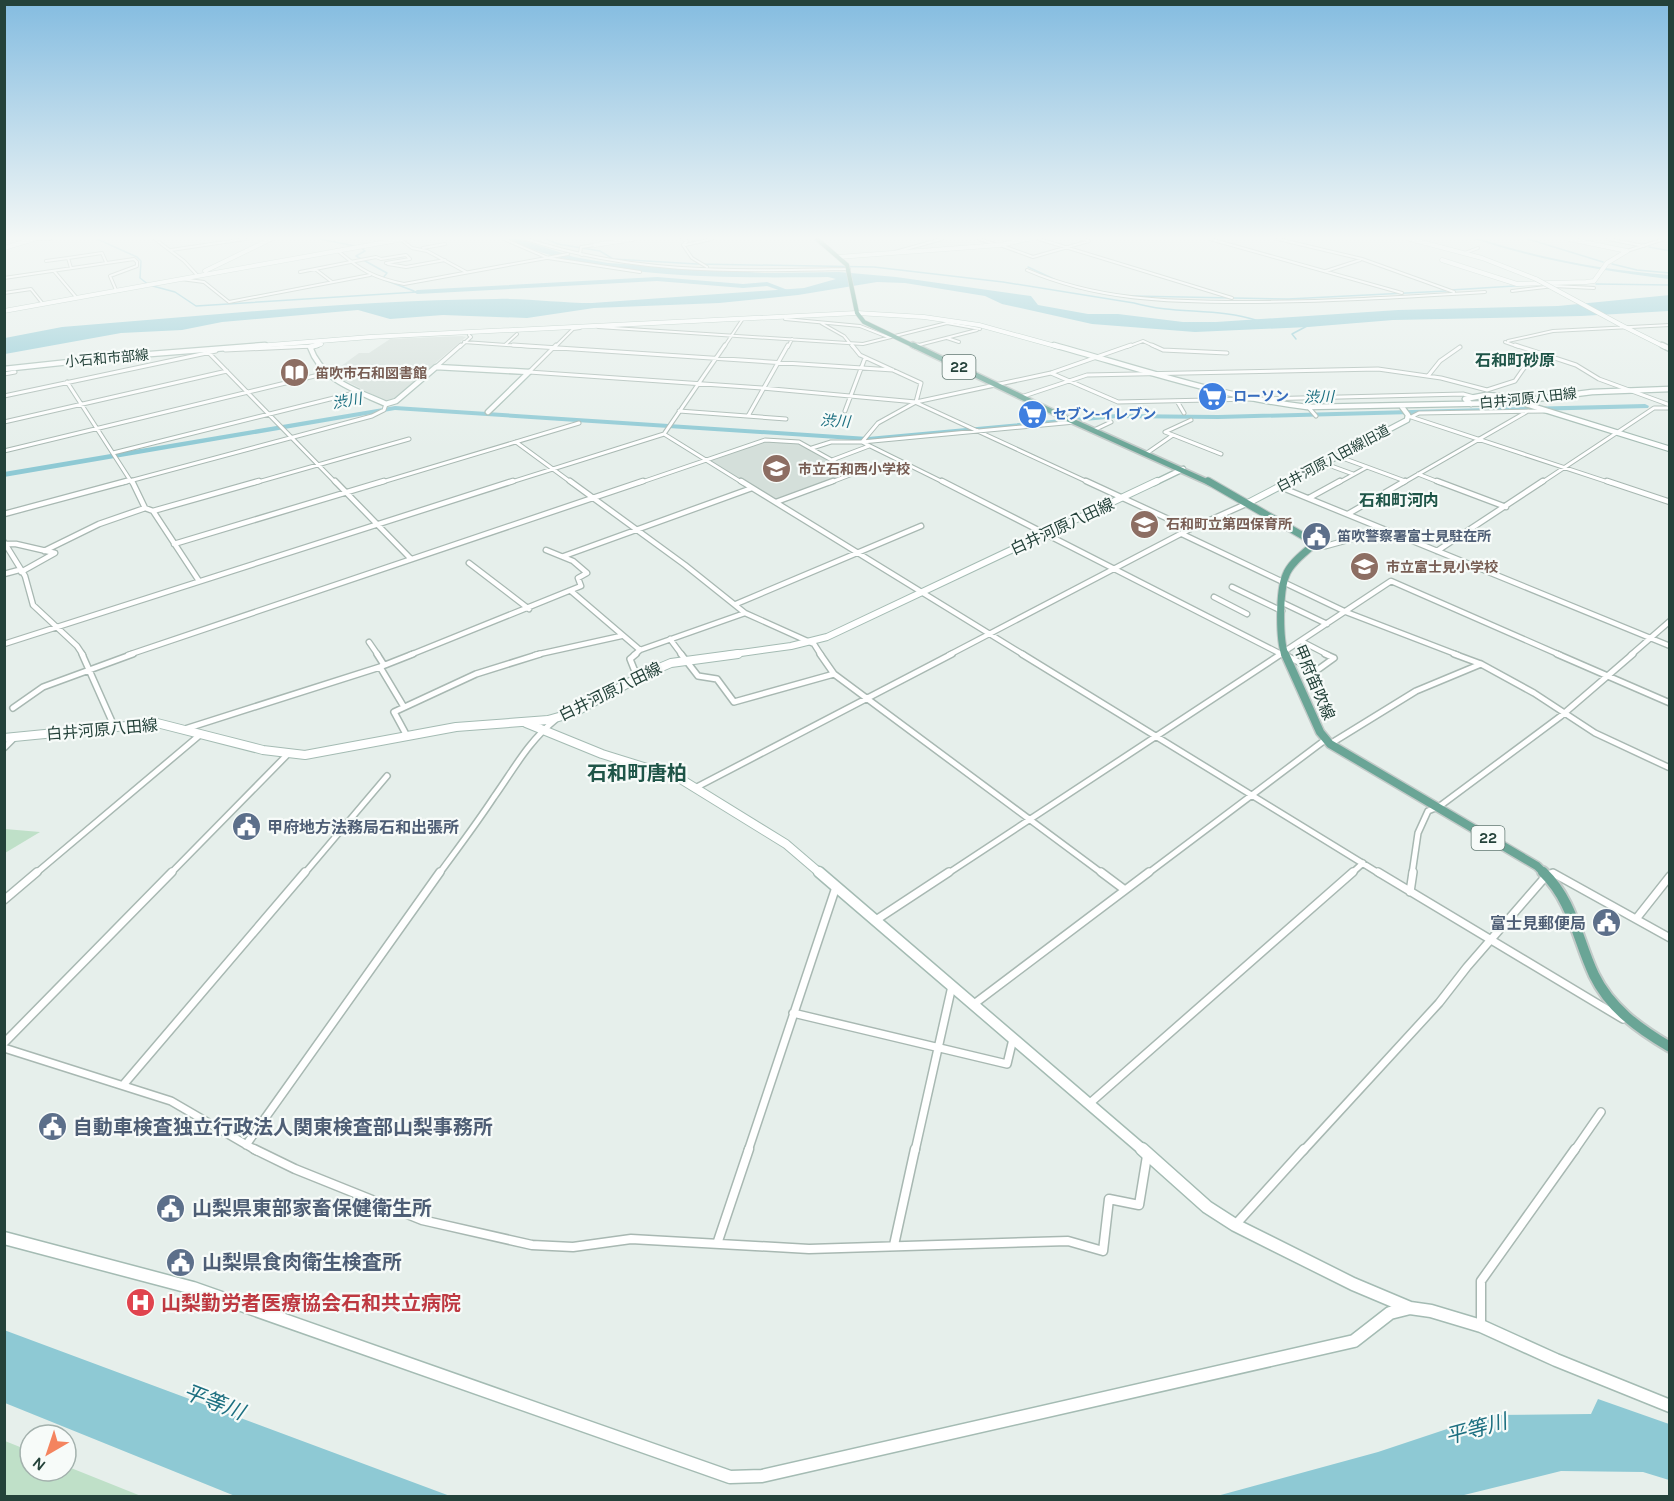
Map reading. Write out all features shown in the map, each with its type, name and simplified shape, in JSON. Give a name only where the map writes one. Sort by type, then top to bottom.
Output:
[{"type":"main road","points":[[1593,309],[1670,349]]},
{"type":"main road","name":"白井河原八田線","points":[[856,312],[924,317],[982,328],[1256,399],[1310,409],[1407,413],[1471,404],[1520,402],[1580,393],[1670,389]]},
{"type":"main road","name":"小石和市部線","points":[[4,369],[107,358],[370,337],[856,312]]},
{"type":"main road","name":"22","points":[[856,312],[862,321],[892,337],[1075,422],[1183,469],[1301,533],[1309,540],[1311,547]]},
{"type":"main road","points":[[370,337],[310,347],[313,359],[339,383],[386,407],[436,367],[529,372]]},
{"type":"main road","points":[[488,412],[529,372]]},
{"type":"main road","points":[[1471,404],[1465,399],[1486,392],[1520,402],[1529,409],[1545,411],[1670,449]]},
{"type":"main road","name":"白井河原八田線旧道","points":[[1246,504],[1407,420],[1407,413]]},
{"type":"main road","name":"白井河原八田線","points":[[4,738],[157,723],[287,755],[320,753],[469,725],[526,723],[559,717],[588,706],[665,665],[686,659],[810,642],[1183,469]]},
{"type":"main road","points":[[1284,581],[1287,571],[1311,547]]},
{"type":"main road","name":"甲府笛吹線","points":[[1284,581],[1280,630],[1283,654],[1314,720],[1328,742],[1547,875],[1562,892],[1570,908],[1602,990],[1633,1023],[1670,1047]]},
{"type":"main road","points":[[526,723],[602,754],[665,772],[786,844],[1090,1102],[1207,1207],[1235,1225],[1353,1284],[1410,1308],[1431,1311],[1481,1326],[1556,1360],[1670,1406]]},
{"type":"main road","points":[[4,1238],[193,1288],[730,1477],[762,1476],[1354,1341],[1390,1313],[1410,1308]]},
{"type":"street","points":[[785,319],[865,327],[892,337]]},
{"type":"street","points":[[4,644],[667,430],[742,320]]},
{"type":"street","points":[[821,322],[844,336],[865,358],[921,383],[916,402],[883,420],[864,439]]},
{"type":"street","points":[[529,372],[573,329],[601,327],[866,344],[947,323],[982,328]]},
{"type":"street","points":[[1670,325],[1623,325],[1553,331],[1505,342],[1576,365],[1599,379],[1670,406]]},
{"type":"street","points":[[915,346],[982,328]]},
{"type":"street","points":[[505,345],[518,334]]},
{"type":"street","points":[[436,367],[471,337],[469,335]]},
{"type":"street","points":[[947,338],[959,342]]},
{"type":"street","points":[[748,416],[792,339]]},
{"type":"street","points":[[529,372],[698,383],[916,402],[998,387],[1051,373],[1143,341],[1164,350],[1227,353]]},
{"type":"street","points":[[464,342],[893,370]]},
{"type":"street","points":[[4,396],[208,352],[313,346]]},
{"type":"street","points":[[1428,376],[1440,361],[1460,347]]},
{"type":"street","points":[[208,352],[411,560]]},
{"type":"street","points":[[1021,397],[1087,375],[1378,369],[1428,376],[1486,392],[1515,381],[1525,365],[1538,352]]},
{"type":"street","points":[[845,411],[865,358]]},
{"type":"street","points":[[4,422],[227,371]]},
{"type":"street","points":[[4,374],[15,372]]},
{"type":"street","points":[[4,451],[327,373]]},
{"type":"street","points":[[1051,373],[1118,402],[1463,394],[1474,397]]},
{"type":"street","points":[[67,382],[131,480],[145,508]]},
{"type":"street","points":[[115,455],[358,392]]},
{"type":"street","points":[[1177,401],[1184,413]]},
{"type":"street","points":[[916,402],[1190,529]]},
{"type":"street","points":[[1437,552],[1654,408],[1670,406]]},
{"type":"street","points":[[4,514],[372,416],[386,407]]},
{"type":"street","points":[[1310,409],[1316,416]]},
{"type":"street","points":[[1407,413],[1529,409]]},
{"type":"street","points":[[1348,514],[1529,409]]},
{"type":"street","points":[[679,411],[786,419]]},
{"type":"street","points":[[1407,413],[1670,502]]},
{"type":"street","points":[[1191,420],[1165,432],[1221,454]]},
{"type":"street","points":[[812,448],[831,442],[1075,422]]},
{"type":"street","points":[[1094,429],[1111,422]]},
{"type":"street","points":[[174,544],[579,423]]},
{"type":"street","points":[[667,430],[706,460],[1363,864],[1633,1023]]},
{"type":"street","points":[[1147,453],[1173,435]]},
{"type":"street","points":[[44,551],[99,524],[145,508],[153,511],[409,439]]},
{"type":"street","points":[[864,439],[869,446],[1047,533],[1316,670],[1334,658],[1301,641]]},
{"type":"street","points":[[13,708],[43,687],[90,668],[765,440],[799,442],[855,473],[776,502]]},
{"type":"street","points":[[516,442],[736,604],[745,613],[814,644],[834,674],[1125,890]]},
{"type":"street","points":[[832,460],[869,446]]},
{"type":"street","points":[[1337,456],[1405,481]]},
{"type":"street","points":[[1323,463],[1353,474]]},
{"type":"street","points":[[1309,498],[1366,467]]},
{"type":"street","points":[[1418,474],[1506,507]]},
{"type":"street","points":[[1278,486],[1670,646]]},
{"type":"street","points":[[564,556],[752,488]]},
{"type":"street","points":[[695,788],[1190,529],[1246,504]]},
{"type":"street","points":[[153,511],[198,581]]},
{"type":"street","points":[[736,604],[921,526]]},
{"type":"street","points":[[1311,547],[1326,546],[1384,530]]},
{"type":"street","points":[[1182,534],[1346,612],[1481,664],[1595,733],[1670,768]]},
{"type":"street","points":[[4,574],[20,571],[55,554],[16,544],[5,544],[20,571],[29,587],[33,605],[77,646],[90,668],[114,726]]},
{"type":"street","points":[[185,729],[382,666],[529,609],[581,586],[578,578],[587,573],[564,556],[546,550]]},
{"type":"street","points":[[469,563],[529,609]]},
{"type":"street","points":[[876,920],[1391,581],[1670,703]]},
{"type":"street","points":[[1232,587],[1328,624]]},
{"type":"street","points":[[571,591],[640,650]]},
{"type":"street","points":[[1214,597],[1247,614]]},
{"type":"street","points":[[641,676],[634,669],[630,658],[640,650],[745,613]]},
{"type":"street","points":[[1410,892],[1418,832],[1428,811],[1440,806],[1563,712],[1670,621]]},
{"type":"street","points":[[407,736],[394,712],[465,677],[501,665],[621,636]]},
{"type":"street","points":[[670,639],[698,676],[717,679],[734,702],[834,674]]},
{"type":"street","points":[[369,642],[404,707]]},
{"type":"street","points":[[974,1004],[1252,794],[1328,742],[1416,691],[1481,664]]},
{"type":"street","points":[[246,1145],[495,795],[513,766],[542,730],[559,717]]},
{"type":"street","points":[[4,900],[203,733]]},
{"type":"street","points":[[4,748],[15,737]]},
{"type":"street","points":[[4,1043],[287,755]]},
{"type":"street","points":[[124,1084],[387,776]]},
{"type":"street","points":[[1090,1102],[1363,864]]},
{"type":"street","points":[[1235,1225],[1440,1003],[1491,939],[1547,875],[1553,873],[1670,938]]},
{"type":"street","points":[[1636,918],[1670,876]]},
{"type":"street","points":[[717,1244],[837,885]]},
{"type":"street","points":[[894,1245],[952,986]]},
{"type":"street","points":[[793,1013],[1006,1064],[1013,1039]]},
{"type":"street","points":[[4,1048],[124,1084],[171,1101],[246,1145],[295,1169],[422,1220],[532,1245],[573,1247],[631,1239],[809,1249],[1068,1242],[1103,1251],[1108,1199],[1139,1205],[1147,1153]]},
{"type":"street","points":[[1481,1326],[1481,1281],[1601,1112]]},
{"type":"shaded area","points":[[466,337],[393,399],[385,401],[333,372],[359,353],[369,353],[390,339]]},
{"type":"shaded area","points":[[766,441],[800,444],[850,474],[774,500],[711,461]]},
{"type":"green space","points":[[5,829],[40,832],[5,853]]},
{"type":"green space","points":[[5,1441],[18,1446],[18,1483],[78,1483],[78,1471],[141,1496],[5,1496]]},
{"type":"water","points":[[279,309],[587,309],[527,318],[443,315],[390,319],[358,310],[222,322],[182,330],[121,333],[5,354],[5,338],[62,327]]},
{"type":"water","points":[[1025,309],[1060,309],[1088,314],[1118,314],[1183,322],[1216,322],[1398,310],[1669,309],[1669,311],[1581,316],[1393,320],[1308,327],[1195,332],[1092,324]]},
{"type":"water","points":[[4,1330],[450,1496],[235,1496],[78,1433],[78,1423],[54,1423],[5,1403]]},
{"type":"water","name":"平等川","points":[[1598,1399],[1669,1424],[1669,1480],[1643,1472],[1561,1471],[1460,1496],[1217,1496],[1378,1452],[1489,1415],[1591,1414]]},
{"type":"waterway","points":[[1166,309],[1227,314],[1259,321]]},
{"type":"waterway","points":[[1296,339],[1292,334],[1307,326]]},
{"type":"waterway","name":"渋川","points":[[4,475],[395,408],[868,439],[1117,416],[1218,417],[1645,406]]},
{"type":"place","name":"笛吹市石和図書館","points":[[294,373]]},
{"type":"place","name":"ローソン","points":[[1212,396]]},
{"type":"place","name":"セブン-イレブン","points":[[1032,414]]},
{"type":"place","name":"市立石和西小学校","points":[[777,469]]},
{"type":"place","name":"石和町立第四保育所","points":[[1145,524]]},
{"type":"place","name":"笛吹警察署富士見駐在所","points":[[1316,536]]},
{"type":"place","name":"市立富士見小学校","points":[[1365,567]]},
{"type":"place","name":"甲府地方法務局石和出張所","points":[[246,827]]},
{"type":"place","name":"富士見郵便局","points":[[1607,923]]},
{"type":"place","name":"自動車検査独立行政法人関東検査部山梨事務所","points":[[52,1127]]},
{"type":"place","name":"山梨県東部家畜保健衛生所","points":[[171,1208]]},
{"type":"place","name":"山梨県食肉衛生検査所","points":[[181,1262]]},
{"type":"place","name":"山梨勤労者医療協会石和共立病院","points":[[140,1303]]},
{"type":"district","name":"石和町砂原","points":[[1515,360]]},
{"type":"district","name":"石和町河内","points":[[1399,500]]},
{"type":"district","name":"石和町唐柏","points":[[637,773]]}]
